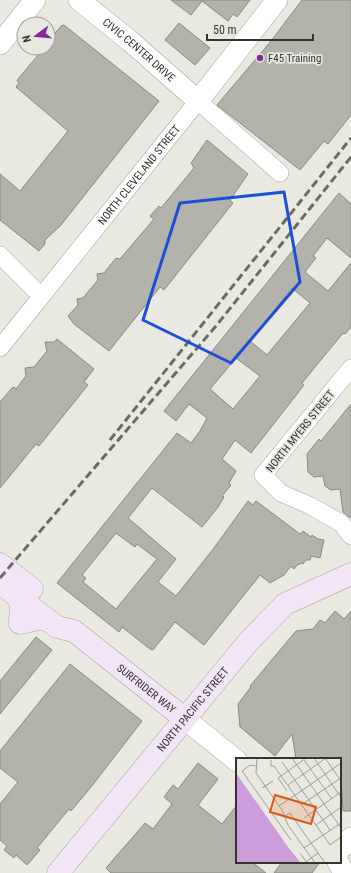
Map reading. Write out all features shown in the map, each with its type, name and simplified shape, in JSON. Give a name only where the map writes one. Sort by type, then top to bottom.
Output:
[{"type":"main road","name":"SURFRIDER WAY","points":[[0,564],[68,619],[74,631],[185,719]]},
{"type":"main road","name":"NORTH PACIFIC STREET","points":[[58,873],[249,641],[285,604],[351,574]]},
{"type":"main road","name":"SURFRIDER WAY","points":[[8,589],[56,627],[74,631]]},
{"type":"street","points":[[0,44],[36,0]]},
{"type":"street","name":"CIVIC CENTER DRIVE","points":[[79,0],[130,41],[198,101]]},
{"type":"street","name":"NORTH CLEVELAND STREET","points":[[0,348],[277,0]]},
{"type":"street","points":[[198,101],[280,173]]},
{"type":"street","points":[[0,255],[42,296]]},
{"type":"street","name":"NORTH MYERS STREET","points":[[351,368],[263,476],[281,493],[311,506],[341,523],[351,536]]},
{"type":"street","name":"SURFRIDER WAY","points":[[185,719],[236,760]]},
{"type":"highlighted area","points":[[284,192],[300,282],[231,363],[143,320],[180,203]]},
{"type":"building","points":[[171,0],[250,0],[237,17],[233,14],[228,21],[202,1],[191,15]]},
{"type":"building","points":[[302,0],[351,0],[351,115],[328,144],[324,141],[300,170],[217,105],[271,41]]},
{"type":"building","points":[[179,23],[210,48],[195,65],[165,40]]},
{"type":"building","points":[[64,25],[159,101],[61,225],[45,240],[45,244],[39,251],[0,220],[0,174],[20,191],[68,131],[16,87],[19,83],[17,81],[18,79],[37,56],[56,56],[56,32],[61,26]]},
{"type":"building","points":[[207,140],[248,174],[230,200],[233,203],[164,290],[160,287],[109,351],[74,324],[68,316],[78,305],[77,299],[83,298],[98,280],[97,274],[104,273],[116,258],[120,259],[154,219],[150,216],[159,206],[161,208],[194,168],[191,163]]},
{"type":"building","points":[[339,193],[351,204],[351,258],[327,238],[313,256],[316,258],[305,272],[328,291],[351,263],[351,327],[345,334],[343,333],[302,383],[304,385],[251,453],[235,440],[222,459],[236,471],[229,483],[231,485],[222,496],[224,497],[218,507],[202,527],[152,488],[128,518],[176,559],[158,582],[176,596],[214,548],[248,501],[253,505],[256,501],[300,534],[303,531],[311,537],[312,535],[318,539],[324,540],[320,558],[311,556],[310,560],[306,560],[303,564],[298,564],[294,569],[291,566],[284,575],[270,583],[260,575],[204,645],[175,622],[153,650],[122,627],[119,632],[57,583],[177,433],[191,443],[207,418],[189,404],[176,421],[164,411]],"holes":[[[292,288],[310,303],[267,355],[250,341]],[[236,358],[260,376],[233,409],[210,389]],[[116,533],[135,547],[137,544],[157,559],[116,609],[83,582],[86,578],[82,575]]]},
{"type":"building","points":[[57,339],[94,369],[84,382],[88,385],[39,446],[36,444],[0,488],[0,402],[12,388],[14,387],[16,389],[26,376],[25,368],[34,367],[47,351],[45,342],[54,342]]},
{"type":"building","points":[[351,404],[351,517],[349,517],[343,512],[340,489],[331,490],[325,486],[323,476],[314,477],[308,472],[307,454],[319,439],[321,441]]},
{"type":"building","points":[[335,611],[344,619],[351,611],[351,811],[343,811],[341,758],[296,758],[292,734],[275,756],[240,727],[238,704],[251,687],[250,686],[296,631],[313,629],[320,620],[325,623]]},
{"type":"building","points":[[36,637],[52,650],[0,714],[0,681]]},
{"type":"building","points":[[70,664],[142,721],[91,787],[71,811],[69,809],[37,848],[40,850],[27,865],[16,855],[14,858],[4,850],[7,846],[0,840],[0,804],[18,782],[0,768],[0,751]]},
{"type":"building","points":[[198,763],[218,779],[198,805],[222,824],[236,806],[236,863],[253,863],[266,873],[111,873],[106,868],[145,823],[153,829],[172,804],[164,797],[173,785],[178,789]]},
{"type":"building","points":[[281,863],[319,863],[312,873],[274,873]]},
{"type":"railway","points":[[110,440],[351,138]]},
{"type":"railway","points":[[0,578],[216,326],[351,157]]},
{"type":"place","name":"F45 Training","points":[[260,58]]}]
